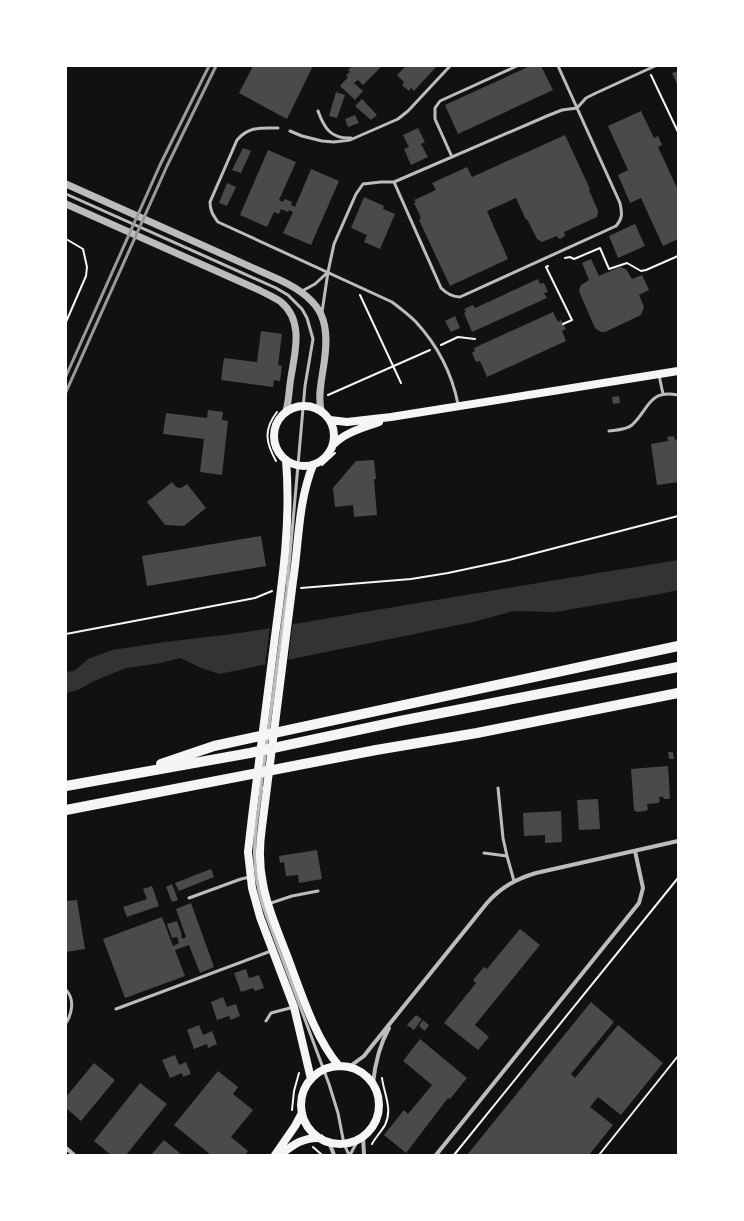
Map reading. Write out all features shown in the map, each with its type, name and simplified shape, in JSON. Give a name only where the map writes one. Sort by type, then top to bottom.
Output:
[{"type":"highway","points":[[127,775],[214,746],[678,646]]},
{"type":"highway","points":[[66,786],[250,753],[400,721],[678,667]]},
{"type":"highway","points":[[66,810],[376,750],[477,733],[678,693]]},
{"type":"main road","points":[[330,420],[347,422],[391,417],[678,371]]},
{"type":"main road","points":[[295,406],[313,406],[321,410],[330,420],[334,428],[334,444],[331,451],[326,457],[313,465],[298,466],[286,460],[280,454],[276,446],[274,436],[278,419],[286,411],[295,406]]},
{"type":"main road","points":[[334,444],[339,439],[350,433],[391,417]]},
{"type":"main road","points":[[285,592],[288,510],[286,460]]},
{"type":"main road","points":[[311,1079],[294,1007],[257,905],[250,877],[248,852],[261,787],[285,592],[302,500],[313,465]]},
{"type":"main road","points":[[274,685],[261,787],[259,854],[263,886],[268,904],[306,1007],[329,1052],[339,1066]]},
{"type":"main road","points":[[339,1066],[358,1070],[367,1076],[377,1091],[380,1108],[375,1124],[361,1138],[344,1144],[329,1142],[320,1138],[309,1127],[302,1113],[303,1095],[306,1086],[311,1079],[324,1070],[339,1066]]},
{"type":"main road","points":[[275,1155],[302,1113]]},
{"type":"main road","points":[[280,1155],[302,1140],[320,1138]]},
{"type":"street","points":[[66,184],[302,291],[312,301],[322,316],[325,326],[327,339],[320,389],[321,410]]},
{"type":"street","points":[[66,204],[272,296],[281,302],[292,318],[297,336],[286,411]]},
{"type":"street","points":[[349,1067],[364,1056],[494,896],[503,888],[514,881],[536,873],[678,841]]},
{"type":"street","points":[[436,1155],[639,903],[643,888],[635,851]]},
{"type":"street","points":[[373,1083],[380,1046],[395,1018]]},
{"type":"street","points":[[361,1138],[364,1155]]},
{"type":"street","points":[[329,1142],[334,1155]]},
{"type":"street","points":[[66,1148],[74,1155]]},
{"type":"lane","points":[[290,131],[322,141],[344,141],[357,137],[398,119],[408,111],[450,66]]},
{"type":"lane","points":[[452,157],[435,120],[435,108],[440,101],[517,66]]},
{"type":"lane","points":[[394,182],[441,288],[453,297],[460,298],[616,226],[621,220],[622,212],[620,203],[558,66]]},
{"type":"lane","points":[[322,316],[328,272],[334,244],[356,194],[363,184],[394,182],[547,116],[562,110],[577,108],[586,98],[654,66]]},
{"type":"lane","points":[[318,111],[327,130],[334,135],[342,138],[357,137]]},
{"type":"lane","points":[[278,128],[257,128],[249,130],[243,133],[237,140],[210,202],[210,209],[218,222],[392,302],[415,321],[436,347],[454,387],[458,407]]},
{"type":"lane","points":[[66,194],[276,288],[288,295],[302,309],[308,318],[313,339],[306,386],[285,592]]},
{"type":"lane","points":[[302,291],[315,284],[328,272]]},
{"type":"lane","points":[[659,374],[663,394]]},
{"type":"lane","points":[[609,431],[625,429],[632,425],[651,401],[663,394],[670,393],[678,395]]},
{"type":"lane","points":[[261,787],[255,839],[254,863],[258,888],[266,915],[324,1070],[338,1113],[344,1144],[350,1155],[361,1138]]},
{"type":"lane","points":[[498,788],[503,838],[514,881]]},
{"type":"lane","points":[[484,853],[507,856]]},
{"type":"lane","points":[[189,898],[250,877]]},
{"type":"lane","points":[[268,904],[292,896],[318,891]]},
{"type":"lane","points":[[116,1009],[273,950]]},
{"type":"lane","points":[[66,990],[69,993],[72,1006],[70,1018],[66,1024]]},
{"type":"lane","points":[[266,1021],[271,1013],[294,1007]]},
{"type":"path","points":[[648,69],[678,132]]},
{"type":"path","points":[[66,239],[83,249],[87,267],[86,276],[66,322]]},
{"type":"path","points":[[564,258],[570,257],[574,259],[600,248],[609,269],[627,264],[641,271],[678,256]]},
{"type":"path","points":[[552,264],[546,267],[572,320],[563,324]]},
{"type":"path","points":[[360,294],[401,383]]},
{"type":"path","points":[[327,395],[458,337],[475,339]]},
{"type":"path","points":[[66,634],[285,592],[411,579],[448,572],[509,560],[678,516]]},
{"type":"path","points":[[454,1155],[678,878]]},
{"type":"path","points":[[599,1155],[678,1056]]},
{"type":"path","points":[[295,1126],[293,1123],[292,1102],[299,1072]]},
{"type":"path","points":[[370,1147],[386,1124],[388,1117],[388,1103],[382,1073]]},
{"type":"path","points":[[312,1146],[322,1155]]},
{"type":"shaded area","points":[[678,560],[678,590],[660,594],[555,612],[514,611],[473,622],[219,674],[180,658],[161,663],[126,668],[94,681],[78,690],[66,693],[66,672],[74,671],[88,659],[112,650],[240,633]]},
{"type":"pier","points":[[293,622],[288,661],[265,666],[270,626]]},
{"type":"building","points":[[253,66],[313,66],[287,119],[239,93]]},
{"type":"building","points":[[352,66],[382,66],[363,85],[358,80],[354,83],[363,91],[355,100],[340,86],[348,77],[346,75],[350,72],[348,70]]},
{"type":"building","points":[[406,66],[437,66],[414,91],[411,88],[409,91],[402,85],[404,82],[397,75]]},
{"type":"building","points":[[530,66],[541,66],[553,90],[458,134],[445,105]]},
{"type":"building","points":[[678,71],[678,86],[672,73]]},
{"type":"building","points":[[336,92],[345,95],[337,118],[329,116]]},
{"type":"building","points":[[362,99],[377,115],[371,120],[355,106]]},
{"type":"building","points":[[641,111],[654,138],[658,136],[662,145],[658,147],[678,190],[678,239],[663,246],[641,198],[630,203],[618,175],[628,170],[608,126]]},
{"type":"building","points":[[355,115],[359,123],[348,127],[345,119]]},
{"type":"building","points":[[418,128],[425,142],[421,144],[428,157],[411,165],[404,149],[409,147],[403,135]]},
{"type":"building","points":[[565,135],[590,189],[589,190],[598,211],[597,217],[564,232],[565,236],[560,239],[557,236],[542,242],[537,239],[516,198],[487,211],[508,259],[450,286],[419,220],[421,218],[414,200],[436,190],[432,183],[467,167],[472,177]]},
{"type":"building","points":[[243,148],[251,151],[241,173],[232,170]]},
{"type":"building","points":[[268,150],[296,162],[279,200],[283,202],[285,199],[292,202],[291,205],[295,207],[311,169],[339,181],[311,245],[283,233],[293,212],[289,210],[288,212],[281,209],[279,214],[274,212],[267,227],[240,215]]},
{"type":"building","points":[[227,183],[236,187],[227,206],[219,203]]},
{"type":"building","points":[[364,197],[384,206],[383,209],[395,214],[380,249],[364,242],[367,235],[351,228]]},
{"type":"building","points":[[635,224],[645,246],[618,258],[609,236]]},
{"type":"building","points":[[591,259],[599,276],[620,267],[626,269],[632,279],[642,275],[649,290],[639,295],[644,307],[641,315],[605,332],[601,332],[595,328],[579,290],[581,285],[589,280],[582,263]]},
{"type":"building","points":[[538,279],[540,284],[544,283],[548,292],[544,293],[547,298],[472,332],[464,313],[466,312],[464,309],[473,305],[475,308]]},
{"type":"building","points":[[553,312],[558,322],[561,320],[566,329],[562,331],[566,341],[487,377],[480,361],[476,362],[472,353],[475,351],[474,348]]},
{"type":"building","points":[[455,316],[460,328],[451,332],[445,321]]},
{"type":"building","points":[[261,331],[282,334],[278,365],[282,366],[280,381],[274,380],[273,387],[221,380],[224,358],[257,362]]},
{"type":"building","points":[[619,396],[620,403],[613,404],[612,397]]},
{"type":"building","points":[[208,410],[223,412],[222,420],[228,421],[222,475],[200,472],[204,439],[163,434],[166,413],[207,418]]},
{"type":"building","points":[[674,436],[675,440],[678,439],[678,482],[657,485],[651,444],[668,441],[667,437]]},
{"type":"building","points":[[374,460],[377,515],[354,517],[353,505],[335,507],[333,488],[356,461]]},
{"type":"building","points":[[172,482],[176,487],[181,488],[187,484],[206,508],[184,526],[165,525],[147,502]]},
{"type":"building","points":[[261,536],[266,566],[147,586],[142,556]]},
{"type":"building","points":[[668,752],[673,752],[674,759],[669,759]]},
{"type":"building","points":[[668,766],[669,799],[659,797],[660,801],[658,803],[647,804],[648,809],[646,811],[637,812],[634,810],[631,769]]},
{"type":"building","points":[[598,799],[600,829],[579,830],[577,800]]},
{"type":"building","points":[[561,811],[562,842],[545,843],[545,835],[524,836],[523,813]]},
{"type":"building","points":[[317,850],[322,879],[299,883],[298,875],[286,876],[284,862],[280,863],[279,856]]},
{"type":"building","points":[[211,869],[214,877],[179,891],[175,883]]},
{"type":"building","points":[[172,884],[178,900],[172,902],[166,887]]},
{"type":"building","points":[[152,886],[159,906],[127,917],[123,907],[147,899],[143,889]]},
{"type":"building","points":[[77,900],[85,949],[66,952],[66,901]]},
{"type":"building","points":[[191,903],[214,967],[200,973],[189,945],[175,950],[185,976],[125,998],[103,939],[162,917],[173,946],[179,943],[177,937],[172,938],[167,924],[177,921],[182,939],[186,937],[176,909]]},
{"type":"building","points":[[520,929],[540,945],[475,1025],[489,1037],[478,1050],[444,1023],[476,983],[473,980],[484,967],[487,969]]},
{"type":"building","points":[[246,969],[249,978],[259,975],[264,988],[255,991],[253,988],[241,992],[234,973]]},
{"type":"building","points":[[223,997],[227,1007],[236,1004],[240,1016],[231,1020],[229,1016],[217,1020],[211,1002]]},
{"type":"building","points":[[591,1002],[614,1022],[571,1074],[575,1078],[618,1025],[663,1063],[621,1115],[598,1097],[590,1107],[613,1125],[589,1155],[467,1155]]},
{"type":"building","points":[[416,1015],[422,1019],[414,1030],[407,1025]]},
{"type":"building","points":[[423,1020],[429,1025],[425,1031],[419,1026]]},
{"type":"building","points":[[199,1025],[203,1035],[212,1031],[217,1044],[208,1048],[207,1044],[194,1049],[187,1030]]},
{"type":"building","points":[[420,1039],[467,1078],[450,1099],[448,1098],[406,1153],[384,1135],[404,1110],[408,1114],[432,1085],[403,1061]]},
{"type":"building","points":[[175,1055],[179,1065],[186,1062],[191,1074],[183,1077],[182,1073],[170,1078],[162,1060]]},
{"type":"building","points":[[94,1063],[115,1080],[81,1121],[66,1108],[66,1097]]},
{"type":"building","points":[[218,1071],[238,1087],[233,1094],[253,1110],[231,1137],[248,1151],[245,1155],[211,1155],[174,1125]]},
{"type":"building","points":[[140,1083],[167,1104],[126,1155],[111,1155],[94,1141]]},
{"type":"building","points":[[164,1140],[182,1155],[151,1155]]},
{"type":"railway","points":[[66,376],[160,165],[209,66]]},
{"type":"railway","points":[[66,392],[167,166],[216,66]]}]
